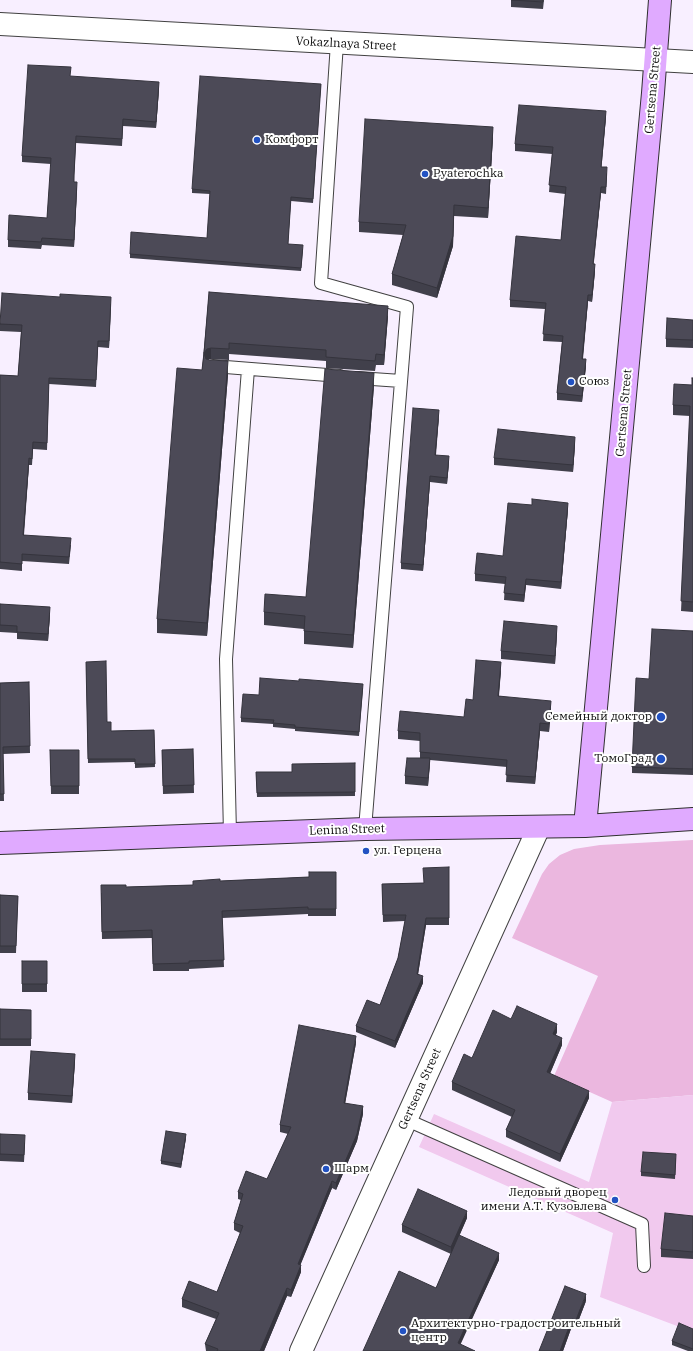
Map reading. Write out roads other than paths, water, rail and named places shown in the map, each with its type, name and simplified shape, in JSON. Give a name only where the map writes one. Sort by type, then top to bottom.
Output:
[{"type":"street","name":"Gertsena Street","points":[[585,826],[656,60],[660,0]]},
{"type":"street","name":"Vokazlnaya Street","points":[[0,24],[693,62]]},
{"type":"street","name":"Lenina Street","points":[[0,843],[365,829],[585,826],[693,820]]},
{"type":"street","name":"Gertsena Street","points":[[302,1351],[539,827]]},
{"type":"lane","points":[[337,43],[321,283],[407,307],[365,829]]},
{"type":"lane","points":[[211,366],[401,381]]},
{"type":"lane","points":[[230,834],[226,659],[248,370]]},
{"type":"lane","points":[[407,1120],[642,1224],[644,1266]]},
{"type":"place","name":"Комфорт","points":[[257,140]]},
{"type":"place","name":"Pyaterochka","points":[[425,174]]},
{"type":"place","name":"Союз","points":[[571,382]]},
{"type":"place","name":"Семейный доктор","points":[[661,717]]},
{"type":"place","name":"ТомоГрад","points":[[661,759]]},
{"type":"place","name":"ул. Герцена","points":[[366,851]]},
{"type":"place","name":"Шарм","points":[[326,1169]]},
{"type":"place","name":"Ледовый дворец имени А.Т. Кузовлева","points":[[615,1200]]},
{"type":"place","name":"Архитектурно-градостроительный центр","points":[[403,1331]]}]
